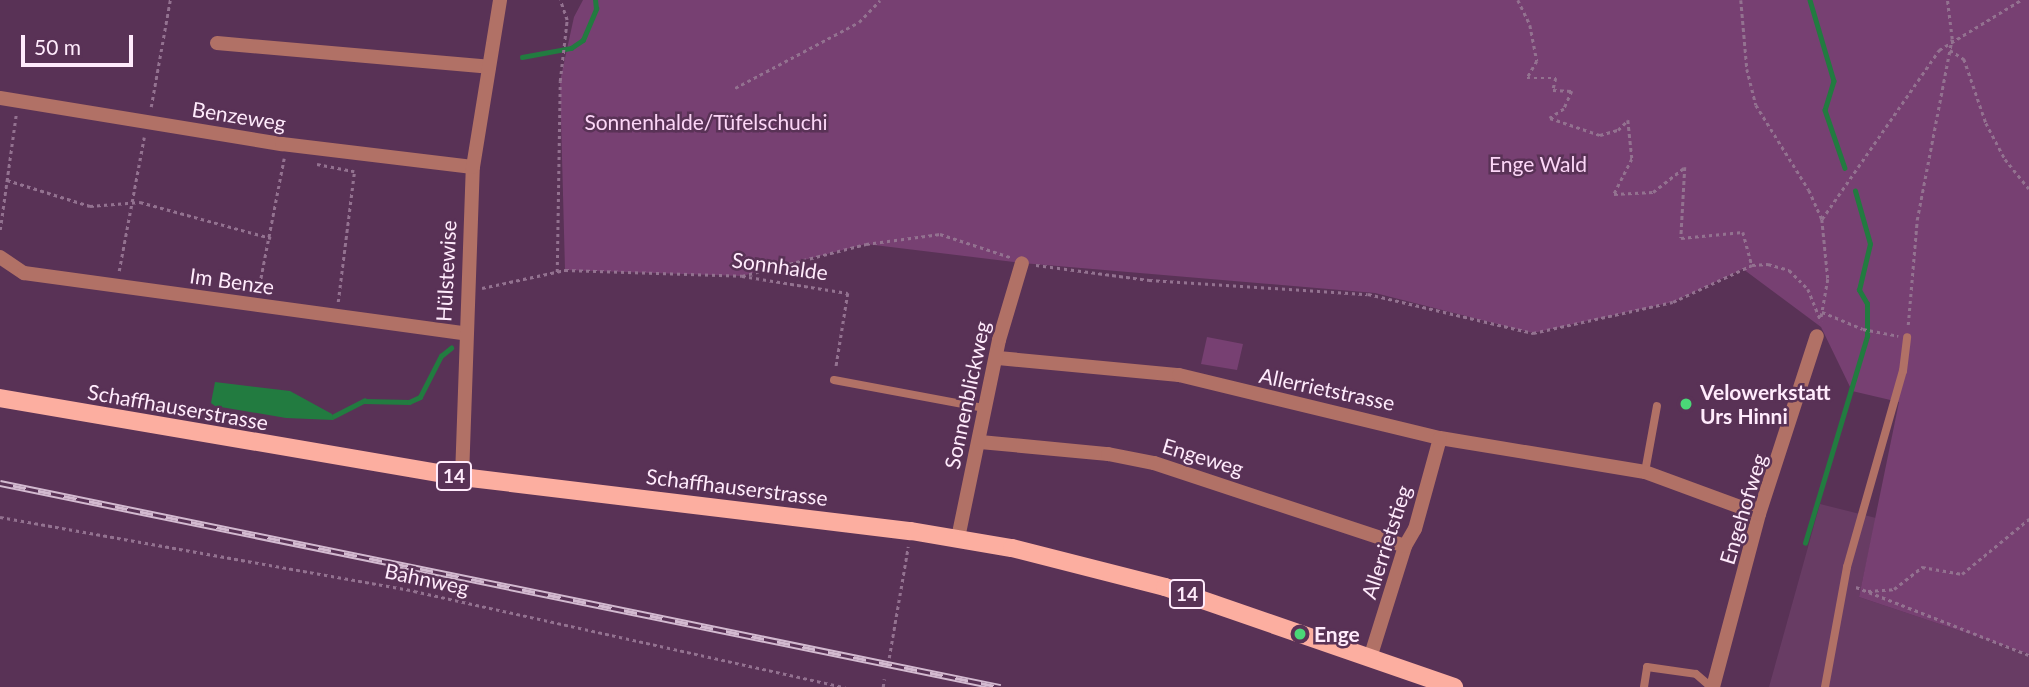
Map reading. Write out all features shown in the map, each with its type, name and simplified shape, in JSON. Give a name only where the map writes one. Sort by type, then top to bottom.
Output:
[{"type":"main road","name":"Schaffhauserstrasse","points":[[0,398],[462,477],[958,538],[1165,587],[1454,687]]},
{"type":"street","name":"Hülstewise","points":[[462,477],[464,334],[473,167],[500,0]]},
{"type":"street","points":[[217,43],[489,67]]},
{"type":"street","name":"Benzeweg","points":[[0,97],[148,122],[473,167]]},
{"type":"street","name":"Im Benze","points":[[0,257],[24,273],[464,334]]},
{"type":"street","name":"Sonnenblickweg","points":[[958,538],[980,442],[984,408],[998,358],[999,340],[1021,263]]},
{"type":"street","name":"Engehofweg","points":[[1712,687],[1759,514],[1819,329]]},
{"type":"street","name":"Allerrietstrasse","points":[[998,358],[1179,375],[1440,439],[1645,472],[1759,514]]},
{"type":"street","name":"Allerrietstieg","points":[[1370,658],[1405,546],[1415,529],[1440,439]]},
{"type":"street","name":"Engeweg","points":[[980,442],[1108,454],[1154,463],[1405,546]]},
{"type":"lane","points":[[1825,687],[1845,583],[1903,371],[1907,337]]},
{"type":"lane","points":[[834,380],[984,408]]},
{"type":"lane","points":[[1645,472],[1657,407]]},
{"type":"lane","points":[[1644,687],[1647,667],[1696,674],[1712,687]]},
{"type":"path","points":[[148,122],[170,0]]},
{"type":"path","points":[[557,272],[560,81],[567,20],[560,0]]},
{"type":"path","points":[[735,88],[859,22],[880,0]]},
{"type":"path","points":[[1741,0],[1747,69],[1756,105],[1809,190],[1822,219],[1828,279],[1819,329]]},
{"type":"path","points":[[1822,312],[1863,329],[1907,337],[1917,220],[1952,39],[1947,0]]},
{"type":"path","points":[[1822,219],[1939,50],[1952,39],[1993,20],[2021,0]]},
{"type":"path","points":[[1519,2],[1530,25],[1537,61],[1527,78],[1556,78],[1553,89],[1572,92],[1564,109],[1549,118],[1600,135],[1618,130],[1628,120],[1632,159],[1614,194],[1653,192],[1685,167],[1681,238],[1743,232],[1752,265]]},
{"type":"path","points":[[1950,50],[1964,59],[1986,123],[2005,159],[2029,189]]},
{"type":"path","points":[[0,230],[18,100]]},
{"type":"path","points":[[117,286],[143,142]]},
{"type":"path","points":[[336,317],[357,152]]},
{"type":"path","points":[[254,305],[271,238],[284,158]]},
{"type":"path","points":[[7,180],[90,206],[131,201],[271,238]]},
{"type":"path","points":[[742,276],[866,244],[940,234],[983,245],[1021,263],[1149,280],[1368,294],[1533,333],[1673,302],[1752,265],[1789,270],[1808,289],[1819,329]]},
{"type":"path","name":"Sonnhalde","points":[[468,288],[557,272],[742,276],[848,293],[834,380]]},
{"type":"path","name":"Bahnweg","points":[[0,517],[414,591],[845,687]]},
{"type":"path","points":[[1867,591],[1894,589],[1922,567],[1962,574],[2029,519]]},
{"type":"path","points":[[889,658],[911,531]]},
{"type":"path","points":[[1845,583],[2029,655]]},
{"type":"path","points":[[883,687],[884,680]]},
{"type":"shaded area","points":[[215,382],[290,391],[332,414],[334,420],[286,418],[215,406],[211,403]]},
{"type":"shaded area","points":[[1820,504],[1876,518],[1859,597],[2029,654],[2029,687],[1769,687]]},
{"type":"green space","name":"Enge Wald","points":[[583,0],[2029,0],[2029,654],[1859,597],[1899,402],[1852,391],[1821,327],[1743,269],[1673,302],[1533,333],[1375,293],[1022,263],[866,244],[742,276],[565,270],[560,81],[574,17]]},
{"type":"green space","points":[[1207,337],[1243,344],[1237,370],[1201,364]]},
{"type":"waterway","points":[[522,57],[571,48],[583,40],[596,9],[595,0]]},
{"type":"waterway","points":[[1810,0],[1834,81],[1825,110],[1845,168]]},
{"type":"waterway","points":[[1805,543],[1867,336],[1867,304],[1859,290],[1870,244],[1855,191]]},
{"type":"waterway","points":[[334,416],[364,401],[409,402],[420,397],[441,356],[451,348]]},
{"type":"railway","points":[[0,483],[1000,687]]},
{"type":"place","name":"Velowerkstatt Urs Hinni","points":[[1686,404]]},
{"type":"place","name":"Enge","points":[[1300,634]]},
{"type":"park label","name":"Sonnenhalde/Tüfelschuchi","points":[[706,122]]}]
